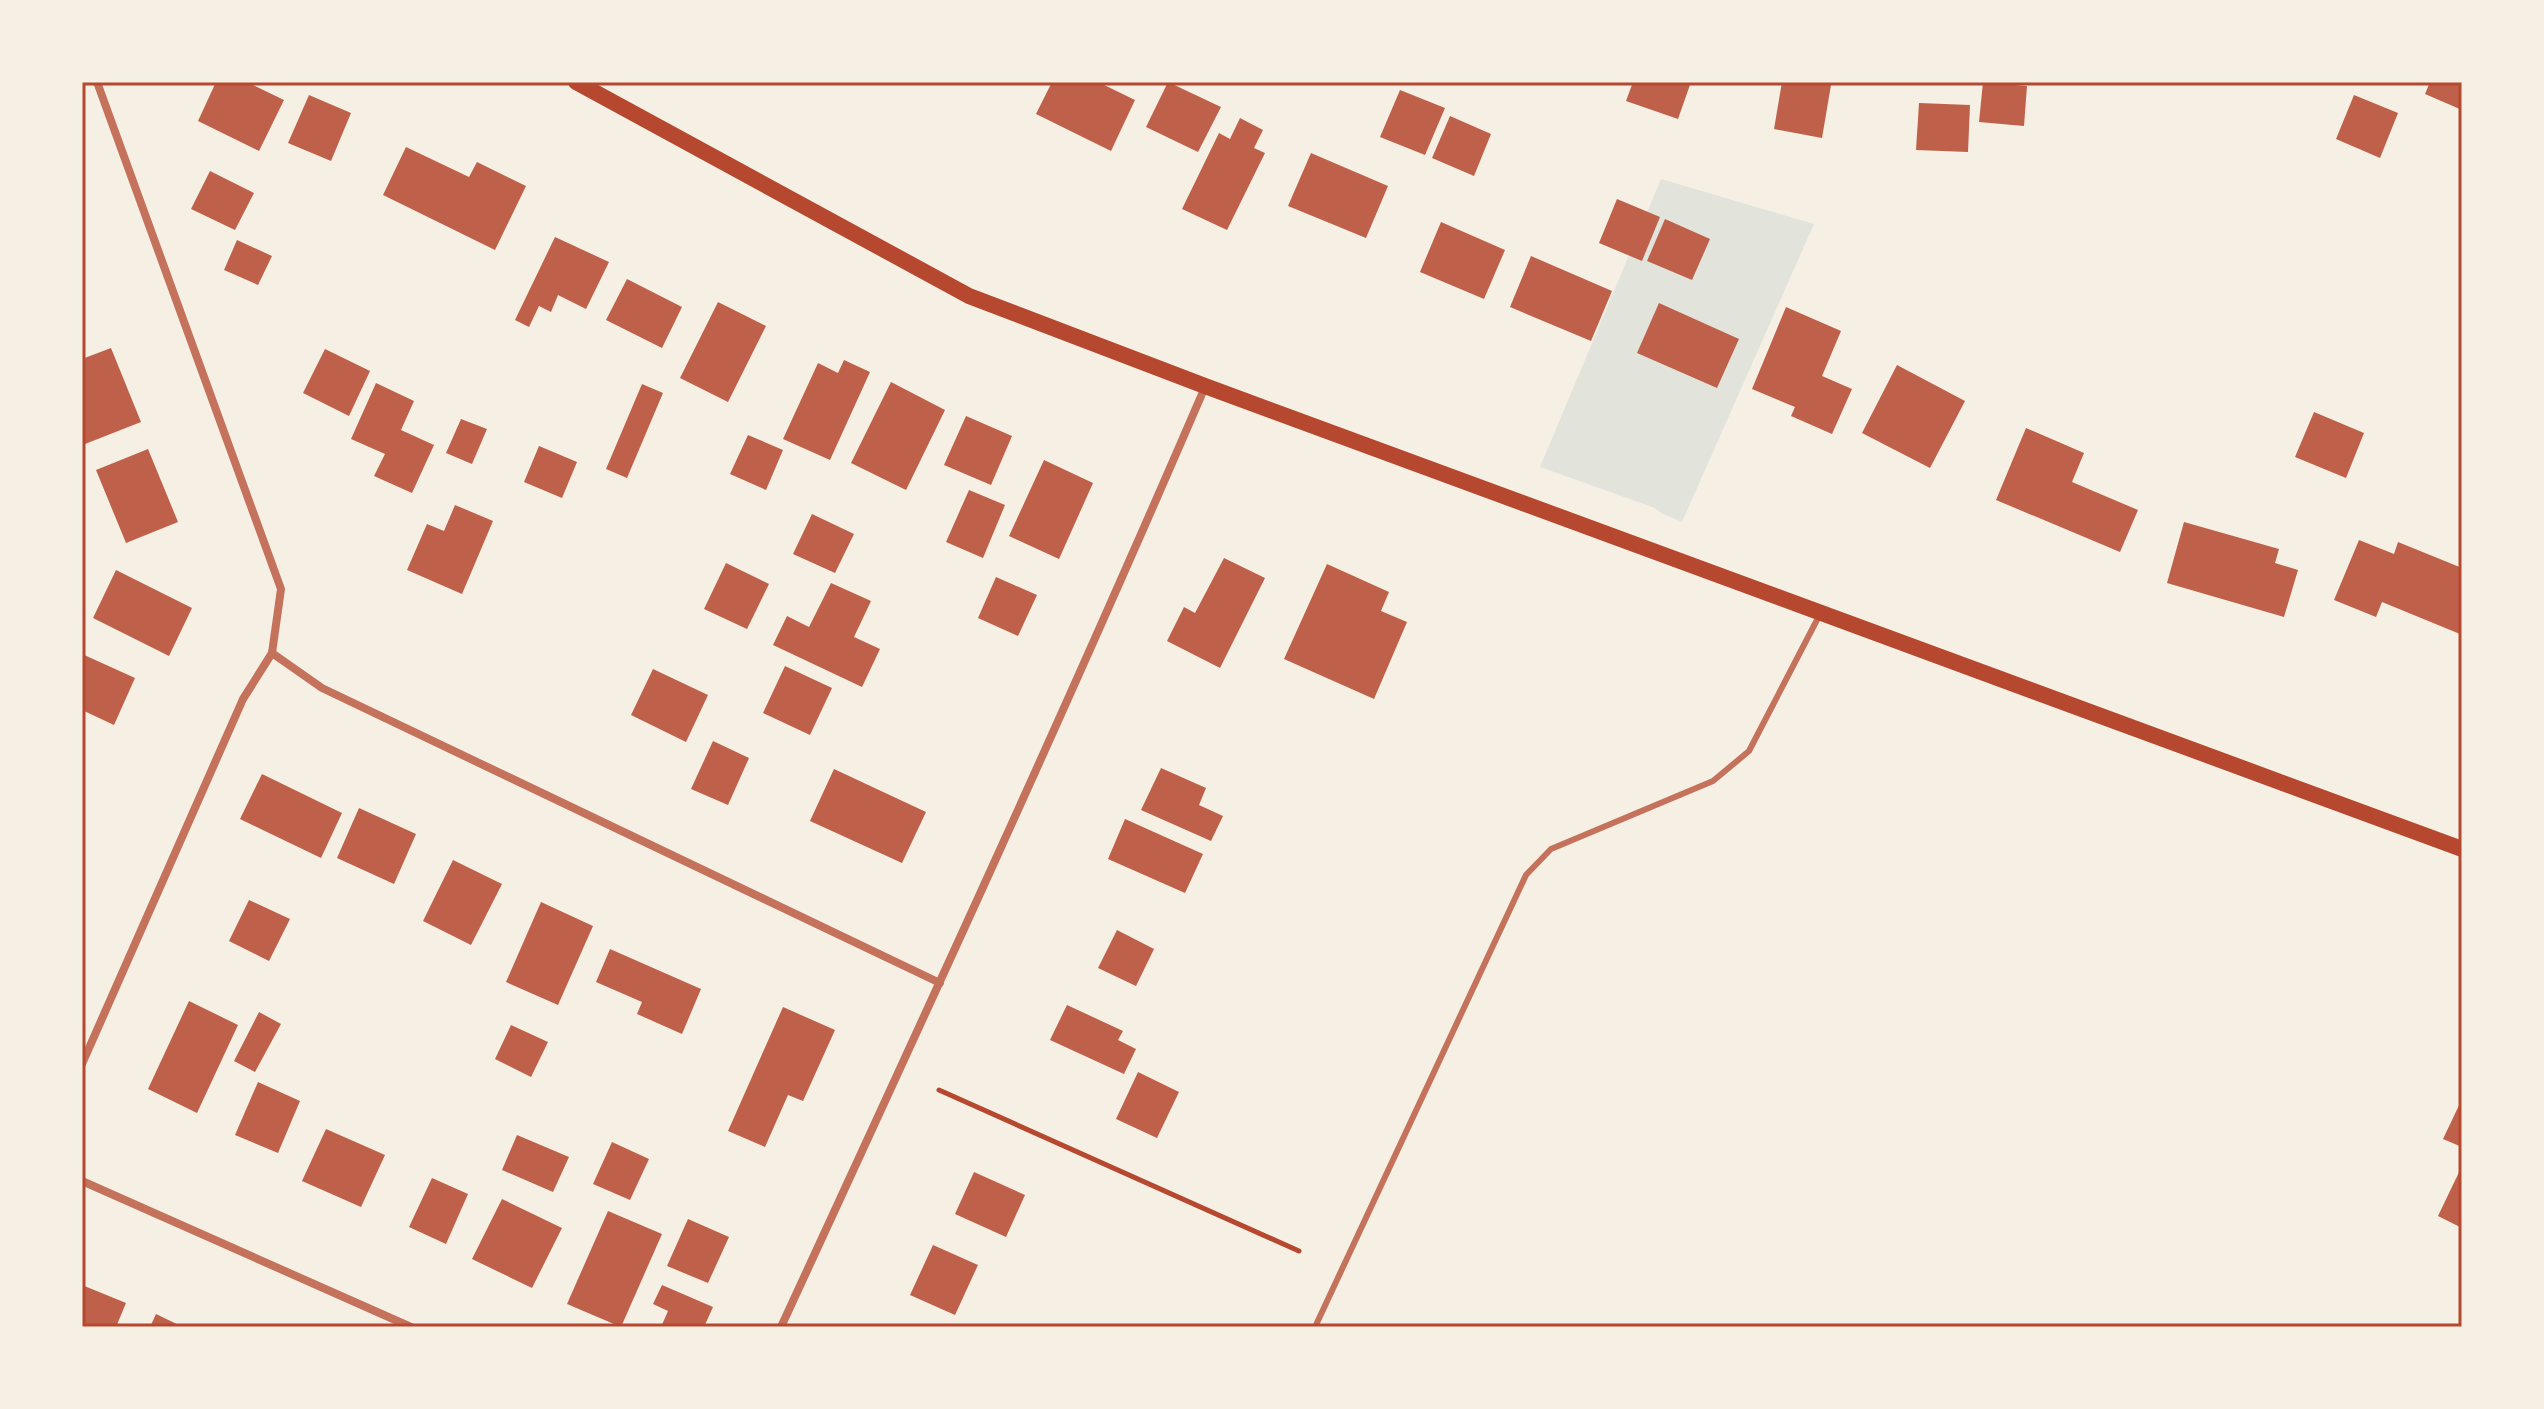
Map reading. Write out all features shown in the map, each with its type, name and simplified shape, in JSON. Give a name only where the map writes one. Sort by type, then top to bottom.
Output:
[{"type":"main road","points":[[576,82],[969,296],[1205,386],[2462,849]]},
{"type":"street","points":[[82,1064],[243,699],[272,653],[281,589],[97,82]]},
{"type":"street","points":[[781,1327],[940,983],[1205,386]]},
{"type":"street","points":[[272,653],[322,688],[940,983]]},
{"type":"street","points":[[82,1181],[411,1327]]},
{"type":"lane","points":[[1315,1327],[1526,875],[1551,849],[1713,781],[1749,751],[1820,612]]},
{"type":"path","points":[[939,1090],[1299,1251]]},
{"type":"shaded area","points":[[1661,179],[1814,224],[1682,522],[1655,508],[1540,467]]},
{"type":"building","points":[[216,82],[247,82],[284,100],[259,151],[198,121]]},
{"type":"building","points":[[1052,82],[1098,82],[1135,100],[1111,151],[1036,114]]},
{"type":"building","points":[[1168,82],[1221,107],[1198,152],[1146,127]]},
{"type":"building","points":[[1633,82],[1691,82],[1678,119],[1626,101]]},
{"type":"building","points":[[1782,82],[1831,85],[1822,138],[1774,129]]},
{"type":"building","points":[[1983,82],[2027,86],[2024,126],[1979,122]]},
{"type":"building","points":[[2430,82],[2462,82],[2462,110],[2425,94]]},
{"type":"building","points":[[1400,90],[1445,108],[1425,155],[1380,137]]},
{"type":"building","points":[[309,95],[351,113],[331,161],[288,143]]},
{"type":"building","points":[[2354,95],[2398,113],[2380,158],[2336,139]]},
{"type":"building","points":[[1919,103],[1970,105],[1968,152],[1916,150]]},
{"type":"building","points":[[1450,116],[1491,134],[1474,176],[1432,158]]},
{"type":"building","points":[[1240,118],[1263,130],[1254,148],[1265,153],[1227,230],[1182,209],[1219,133],[1230,139]]},
{"type":"building","points":[[406,147],[469,177],[477,162],[526,186],[495,250],[383,195]]},
{"type":"building","points":[[1311,153],[1388,186],[1366,238],[1288,206]]},
{"type":"building","points":[[210,171],[254,193],[235,230],[191,209]]},
{"type":"building","points":[[1617,199],[1660,217],[1642,261],[1599,243]]},
{"type":"building","points":[[1665,219],[1710,239],[1692,280],[1647,261]]},
{"type":"building","points":[[1441,222],[1505,250],[1484,299],[1420,272]]},
{"type":"building","points":[[555,237],[609,262],[586,309],[558,295],[551,312],[539,306],[529,327],[515,320]]},
{"type":"building","points":[[237,240],[272,256],[258,285],[224,270]]},
{"type":"building","points":[[1531,256],[1612,291],[1591,341],[1510,307]]},
{"type":"building","points":[[627,279],[682,307],[662,348],[606,320]]},
{"type":"building","points":[[718,302],[766,326],[728,402],[680,378]]},
{"type":"building","points":[[1659,303],[1739,339],[1717,388],[1637,353]]},
{"type":"building","points":[[1786,307],[1841,331],[1822,376],[1852,389],[1832,434],[1791,416],[1795,407],[1752,389]]},
{"type":"building","points":[[111,348],[141,422],[85,444],[82,435],[82,359]]},
{"type":"building","points":[[325,349],[370,371],[349,416],[303,393]]},
{"type":"building","points":[[844,360],[870,372],[830,460],[783,439],[818,363],[838,373]]},
{"type":"building","points":[[1897,365],[1965,401],[1930,468],[1862,433]]},
{"type":"building","points":[[891,382],[945,410],[906,490],[851,463]]},
{"type":"building","points":[[376,383],[414,401],[401,430],[434,445],[412,493],[374,476],[385,454],[351,439]]},
{"type":"building","points":[[642,384],[663,393],[627,478],[606,469]]},
{"type":"building","points":[[2314,412],[2364,433],[2346,478],[2295,457]]},
{"type":"building","points":[[966,416],[1012,436],[991,485],[944,465]]},
{"type":"building","points":[[461,419],[487,429],[472,464],[446,453]]},
{"type":"building","points":[[2026,428],[2084,453],[2072,482],[2138,510],[2120,552],[1996,500]]},
{"type":"building","points":[[748,435],[783,450],[766,490],[730,474]]},
{"type":"building","points":[[539,446],[577,462],[562,498],[524,482]]},
{"type":"building","points":[[148,449],[178,522],[126,543],[96,470]]},
{"type":"building","points":[[1044,460],[1093,483],[1059,559],[1009,536]]},
{"type":"building","points":[[969,490],[1005,505],[983,558],[946,542]]},
{"type":"building","points":[[455,505],[493,521],[462,594],[407,570],[427,524],[444,531]]},
{"type":"building","points":[[812,514],[854,534],[835,573],[793,554]]},
{"type":"building","points":[[2184,522],[2279,549],[2275,563],[2298,570],[2284,617],[2167,583]]},
{"type":"building","points":[[2359,540],[2394,554],[2398,542],[2462,568],[2460,634],[2382,602],[2376,617],[2334,600]]},
{"type":"building","points":[[1224,558],[1265,578],[1220,668],[1167,641],[1184,607],[1195,613]]},
{"type":"building","points":[[726,563],[769,584],[747,629],[704,609]]},
{"type":"building","points":[[1327,564],[1389,592],[1381,611],[1407,622],[1374,699],[1284,659]]},
{"type":"building","points":[[116,570],[192,608],[169,656],[93,618]]},
{"type":"building","points":[[996,577],[1037,595],[1018,636],[978,618]]},
{"type":"building","points":[[831,583],[871,601],[854,637],[880,649],[862,687],[773,645],[787,616],[809,627]]},
{"type":"building","points":[[82,654],[135,678],[114,725],[82,710]]},
{"type":"building","points":[[785,666],[832,688],[810,735],[763,713]]},
{"type":"building","points":[[653,669],[708,695],[686,742],[631,715]]},
{"type":"building","points":[[713,741],[749,758],[728,805],[691,789]]},
{"type":"building","points":[[1161,768],[1206,788],[1199,805],[1223,816],[1211,841],[1141,810]]},
{"type":"building","points":[[834,769],[926,812],[902,863],[810,821]]},
{"type":"building","points":[[262,774],[342,813],[321,858],[240,819]]},
{"type":"building","points":[[359,808],[416,834],[394,884],[337,858]]},
{"type":"building","points":[[1125,819],[1203,854],[1185,893],[1108,859]]},
{"type":"building","points":[[453,860],[502,884],[471,945],[423,921]]},
{"type":"building","points":[[249,900],[290,919],[269,961],[229,941]]},
{"type":"building","points":[[541,902],[593,926],[558,1005],[506,982]]},
{"type":"building","points":[[1117,930],[1154,949],[1136,986],[1098,968]]},
{"type":"building","points":[[610,949],[701,989],[682,1034],[637,1014],[642,1002],[596,982]]},
{"type":"building","points":[[189,1001],[238,1025],[197,1113],[148,1089]]},
{"type":"building","points":[[1067,1005],[1123,1031],[1118,1040],[1136,1049],[1124,1074],[1050,1040]]},
{"type":"building","points":[[783,1007],[835,1030],[803,1101],[788,1095],[765,1147],[728,1131]]},
{"type":"building","points":[[259,1012],[281,1024],[255,1072],[234,1061]]},
{"type":"building","points":[[511,1025],[548,1042],[531,1077],[495,1059]]},
{"type":"building","points":[[1138,1072],[1179,1092],[1157,1138],[1116,1119]]},
{"type":"building","points":[[258,1082],[300,1101],[278,1153],[235,1135]]},
{"type":"building","points":[[2462,1099],[2462,1147],[2443,1139]]},
{"type":"building","points":[[326,1129],[385,1155],[361,1207],[302,1181]]},
{"type":"building","points":[[517,1135],[569,1157],[553,1192],[502,1170]]},
{"type":"building","points":[[612,1142],[649,1159],[630,1200],[593,1184]]},
{"type":"building","points":[[2462,1166],[2462,1228],[2438,1216]]},
{"type":"building","points":[[974,1172],[1025,1195],[1006,1237],[955,1214]]},
{"type":"building","points":[[432,1178],[468,1194],[446,1244],[409,1227]]},
{"type":"building","points":[[502,1199],[562,1228],[532,1288],[472,1259]]},
{"type":"building","points":[[608,1211],[662,1234],[621,1327],[567,1304]]},
{"type":"building","points":[[688,1219],[729,1237],[708,1283],[667,1266]]},
{"type":"building","points":[[933,1245],[978,1265],[955,1315],[910,1295]]},
{"type":"building","points":[[82,1285],[126,1303],[116,1327],[82,1326]]},
{"type":"building","points":[[662,1285],[713,1307],[704,1327],[661,1327],[668,1311],[653,1304]]},
{"type":"building","points":[[156,1314],[183,1327],[150,1327]]}]
